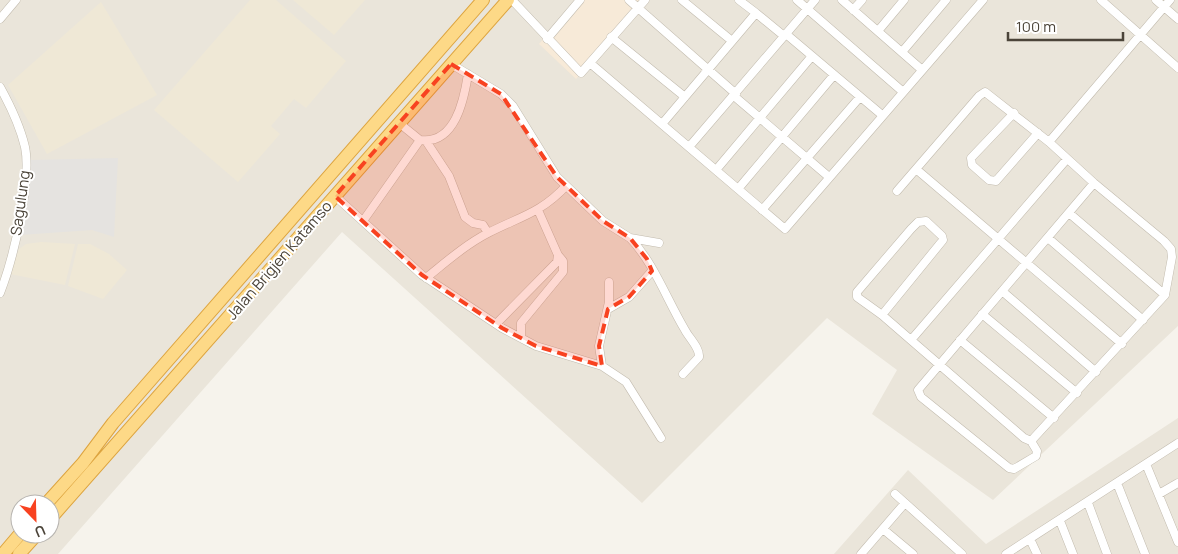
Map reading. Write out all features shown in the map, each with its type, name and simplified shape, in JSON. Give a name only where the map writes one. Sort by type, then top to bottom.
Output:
[{"type":"highway","name":"Jalan Brigjen Katamso","points":[[60,495],[114,423],[483,0]]},
{"type":"highway","name":"Jalan Brigjen Katamso","points":[[60,498],[335,196],[508,0]]},
{"type":"highway","points":[[2,554],[11,544]]},
{"type":"highway","points":[[19,554],[28,544]]},
{"type":"street","points":[[0,19],[16,0]]},
{"type":"street","points":[[512,0],[546,39],[581,73],[645,0]]},
{"type":"street","points":[[546,39],[580,0]]},
{"type":"street","points":[[629,0],[709,69],[760,118],[829,177]]},
{"type":"street","points":[[682,0],[732,41]]},
{"type":"street","points":[[739,0],[812,56],[882,115]]},
{"type":"street","points":[[797,0],[902,91]]},
{"type":"street","points":[[689,147],[814,0]]},
{"type":"street","points":[[842,0],[921,69]]},
{"type":"street","points":[[853,10],[862,0]]},
{"type":"street","points":[[878,31],[904,0]]},
{"type":"street","points":[[902,52],[946,0]]},
{"type":"street","points":[[1101,0],[1178,68]]},
{"type":"street","points":[[1156,0],[1178,19]]},
{"type":"street","points":[[1049,142],[1170,0]]},
{"type":"street","points":[[590,63],[785,229],[789,228],[829,177],[978,2]]},
{"type":"street","points":[[662,124],[756,13]]},
{"type":"street","points":[[611,37],[685,97]]},
{"type":"street","points":[[716,170],[812,56]]},
{"type":"street","points":[[451,64],[501,94],[513,106],[557,177],[603,220],[630,238],[643,253],[700,354],[683,374]]},
{"type":"street","points":[[363,221],[423,140],[438,138],[448,131],[465,96],[468,74]]},
{"type":"street","points":[[738,189],[834,75]]},
{"type":"street","name":"Sagulung","points":[[0,87],[11,108],[25,148],[26,178],[8,270],[0,293]]},
{"type":"street","points":[[898,191],[979,96],[985,92],[1049,142],[1094,184],[1170,249],[1172,257],[1164,295],[1122,344],[1031,441]]},
{"type":"street","points":[[762,210],[860,97]]},
{"type":"street","points":[[1014,113],[971,158],[972,165],[989,180],[996,181],[1001,177],[1038,133]]},
{"type":"street","points":[[399,123],[423,140],[448,176],[465,217],[473,223],[482,225],[488,233]]},
{"type":"street","points":[[911,340],[1067,159]]},
{"type":"street","points":[[916,170],[1122,344]]},
{"type":"street","points":[[882,315],[943,240],[942,236],[926,222],[918,222],[911,229],[857,292],[857,296],[882,315],[938,365],[1024,438],[1031,441],[1037,451],[1036,456],[1014,469],[1009,468],[920,397],[918,390],[938,365],[1094,184]]},
{"type":"street","points":[[426,278],[460,251],[488,233],[551,202],[566,186]]},
{"type":"street","points":[[335,196],[426,278],[496,324],[536,346],[602,366],[631,387],[644,414],[661,438]]},
{"type":"street","points":[[521,338],[521,323],[563,272],[563,261],[558,255],[538,210]]},
{"type":"street","points":[[1069,213],[1164,295]]},
{"type":"street","points":[[630,238],[659,243]]},
{"type":"street","points":[[1048,238],[1143,320]]},
{"type":"street","points":[[496,324],[557,262],[558,255]]},
{"type":"street","points":[[0,264],[8,270]]},
{"type":"street","points":[[608,309],[629,297],[652,271]]},
{"type":"street","points":[[602,366],[599,346],[608,309],[609,282]]},
{"type":"street","points":[[1002,291],[1096,372]]},
{"type":"street","points":[[982,314],[1077,393]]},
{"type":"street","points":[[960,340],[1054,418]]},
{"type":"street","points":[[1006,554],[1088,503],[1178,443]]},
{"type":"street","points":[[1146,464],[1178,542]]},
{"type":"street","points":[[1117,483],[1145,554]]},
{"type":"street","points":[[1159,494],[1178,483]]},
{"type":"street","points":[[895,494],[962,554]]},
{"type":"street","points":[[861,554],[905,503]]},
{"type":"street","points":[[1088,503],[1107,554]]},
{"type":"street","points":[[1060,521],[1073,554]]},
{"type":"street","points":[[882,529],[913,554]]},
{"type":"street","points":[[1030,539],[1037,554]]},
{"type":"highlighted area","points":[[451,64],[501,94],[557,177],[603,221],[630,238],[647,259],[652,271],[629,297],[608,309],[599,346],[602,366],[536,346],[502,328],[422,275],[335,196]]},
{"type":"shaded area","points":[[0,0],[1178,0],[1178,326],[993,500],[872,414],[897,370],[827,318],[642,503],[342,232],[58,554],[0,554]]},
{"type":"shaded area","points":[[250,0],[276,0],[346,61],[306,108],[294,99],[271,126],[280,134],[238,182],[154,110]]},
{"type":"shaded area","points":[[293,0],[365,0],[334,35]]},
{"type":"shaded area","points":[[576,0],[644,0],[576,79],[539,44]]},
{"type":"shaded area","points":[[101,2],[157,95],[47,154],[8,85]]},
{"type":"shaded area","points":[[118,158],[114,237],[92,230],[20,235],[30,179],[30,160]]},
{"type":"shaded area","points":[[41,242],[75,244],[65,285],[10,274],[19,249],[26,244]]},
{"type":"shaded area","points":[[78,244],[90,244],[109,254],[127,270],[103,299],[68,286]]},
{"type":"shaded area","points":[[1178,418],[1178,554],[834,554],[908,470],[986,544]]}]
